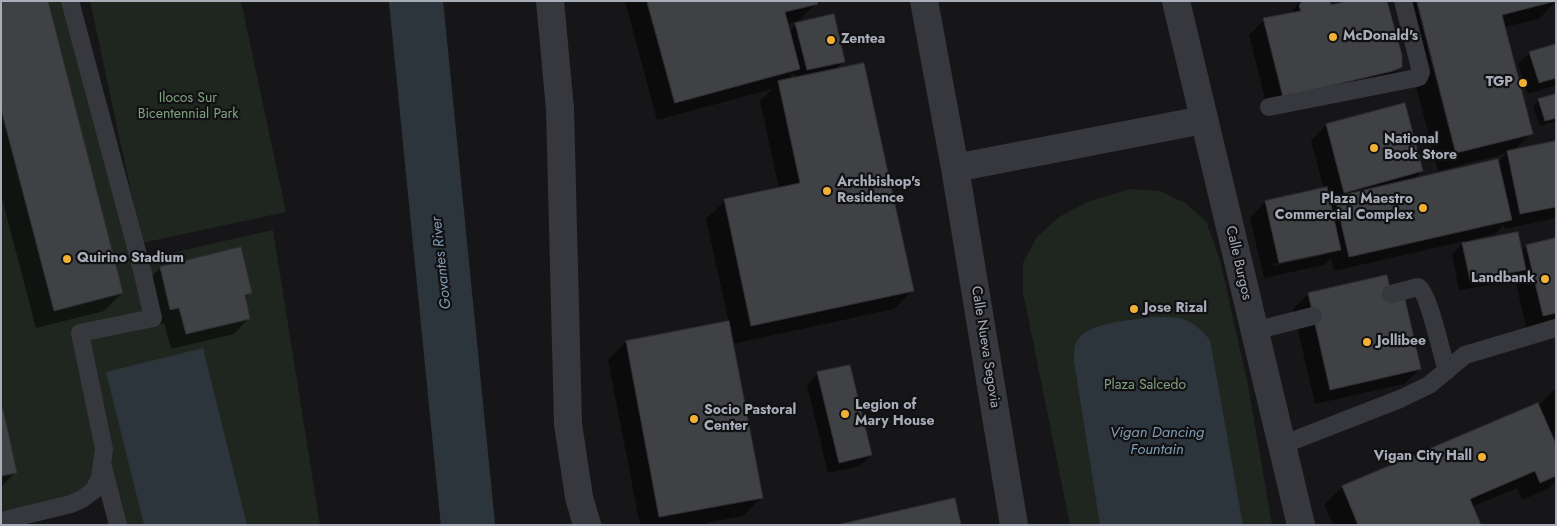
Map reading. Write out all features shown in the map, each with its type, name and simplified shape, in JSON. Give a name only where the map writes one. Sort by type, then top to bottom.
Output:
[{"type":"street","points":[[550,1],[560,109],[568,424],[579,497],[587,525]]},
{"type":"street","name":"Calle Nueva Segovia","points":[[924,1],[955,168],[1014,525]]},
{"type":"street","name":"Calle Burgos","points":[[1176,1],[1300,525]]},
{"type":"street","points":[[955,168],[1204,120]]},
{"type":"lane","points":[[1,521],[71,504],[93,491],[100,479],[104,449],[80,333],[153,318],[142,270],[70,1]]},
{"type":"lane","points":[[1269,107],[1420,76],[1421,72],[1403,1]]},
{"type":"lane","points":[[1392,294],[1418,287],[1422,290],[1431,315],[1446,371]]},
{"type":"lane","points":[[1254,331],[1313,316]]},
{"type":"lane","points":[[1282,445],[1400,399],[1429,385],[1465,355],[1556,328]]},
{"type":"lane","points":[[102,464],[118,525]]},
{"type":"green space","name":"Quirino Stadium","points":[[1,1],[62,1],[133,263],[273,230],[320,525],[117,525],[109,495],[1,519]]},
{"type":"green space","name":"Ilocos Sur Bicentennial Park","points":[[90,1],[241,1],[286,212],[142,243]]},
{"type":"green space","name":"Plaza Salcedo","points":[[1130,189],[1160,191],[1185,203],[1206,221],[1220,260],[1248,385],[1272,525],[1070,525],[1023,292],[1023,263],[1037,237],[1059,217],[1087,202]]},
{"type":"water","name":"Vigan Dancing Fountain","points":[[1171,317],[1190,322],[1210,340],[1243,525],[1100,525],[1074,361],[1075,345],[1080,337],[1098,327],[1120,321]]},
{"type":"water","points":[[203,348],[247,525],[144,525],[106,372]]},
{"type":"building","points":[[1,1],[48,1],[123,293],[54,311],[1,109]]},
{"type":"building","points":[[647,1],[817,1],[818,4],[785,12],[800,69],[675,103]]},
{"type":"building","name":"McDonald's","points":[[1302,1],[1330,1],[1331,5],[1347,1],[1387,1],[1402,55],[1402,67],[1393,71],[1283,97],[1263,18],[1301,11],[1299,6]]},
{"type":"building","points":[[1417,1],[1556,1],[1502,15],[1533,134],[1456,153]]},
{"type":"building","points":[[834,14],[845,62],[807,70],[795,23]]},
{"type":"building","points":[[1556,44],[1556,78],[1539,83],[1529,52]]},
{"type":"building","name":"Archbishop's Residence","points":[[864,63],[914,291],[751,326],[724,199],[800,183],[778,81]]},
{"type":"building","points":[[1556,94],[1556,118],[1545,121],[1538,99]]},
{"type":"building","name":"National Book Store","points":[[1405,103],[1423,171],[1344,193],[1326,124]]},
{"type":"building","points":[[1556,141],[1556,207],[1520,214],[1507,151]]},
{"type":"building","name":"Plaza Maestro Commercial Complex","points":[[1498,159],[1512,220],[1349,257],[1335,197]]},
{"type":"building","points":[[1327,187],[1341,250],[1279,263],[1265,201]]},
{"type":"building","points":[[1518,232],[1526,270],[1470,280],[1462,243]]},
{"type":"building","name":"Landbank","points":[[1556,238],[1556,313],[1543,316],[1526,245]]},
{"type":"building","points":[[241,247],[252,293],[245,295],[250,319],[186,334],[179,308],[170,310],[160,267]]},
{"type":"building","name":"Jollibee","points":[[1387,275],[1393,302],[1405,299],[1421,369],[1330,390],[1308,293]]},
{"type":"building","name":"Socio Pastoral Center","points":[[729,321],[763,498],[659,517],[626,341]]},
{"type":"building","name":"Legion of Mary House","points":[[850,365],[872,455],[839,463],[817,372]]},
{"type":"building","name":"Vigan City Hall","points":[[1538,403],[1556,444],[1556,476],[1540,483],[1535,471],[1470,499],[1481,525],[1358,525],[1342,486]]},
{"type":"building","points":[[1,409],[3,409],[17,473],[1,476]]},
{"type":"building","points":[[955,498],[961,525],[837,525]]},
{"type":"waterway","name":"Govantes River","points":[[416,1],[468,525]]},
{"type":"place","name":"McDonald's","points":[[1333,37]]},
{"type":"place","name":"Zentea","points":[[831,40]]},
{"type":"place","name":"TGP","points":[[1523,83]]},
{"type":"place","name":"National Book Store","points":[[1374,148]]},
{"type":"place","name":"Archbishop's Residence","points":[[827,191]]},
{"type":"place","name":"Plaza Maestro Commercial Complex","points":[[1423,208]]},
{"type":"place","name":"Quirino Stadium","points":[[67,259]]},
{"type":"place","name":"Landbank","points":[[1545,279]]},
{"type":"place","name":"Jose Rizal","points":[[1134,309]]},
{"type":"place","name":"Jollibee","points":[[1367,342]]},
{"type":"place","name":"Legion of Mary House","points":[[845,414]]},
{"type":"place","name":"Socio Pastoral Center","points":[[694,419]]},
{"type":"place","name":"Vigan City Hall","points":[[1482,457]]}]
